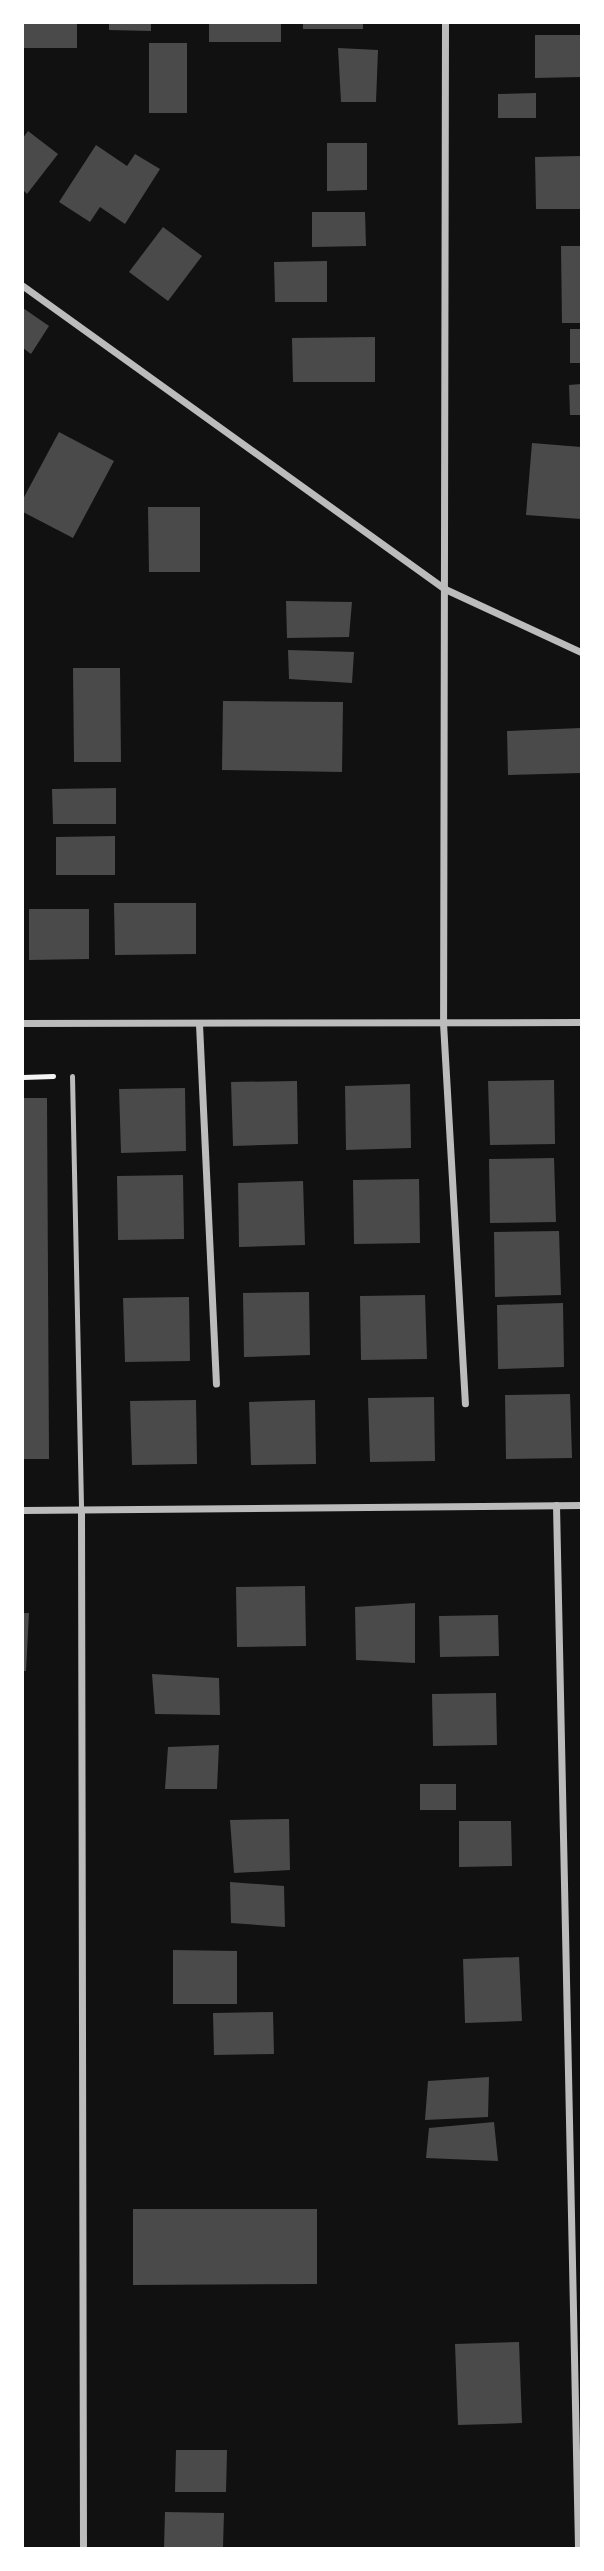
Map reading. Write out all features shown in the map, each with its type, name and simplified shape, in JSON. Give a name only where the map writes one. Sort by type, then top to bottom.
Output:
[{"type":"street","points":[[445,23],[443,1023],[465,1403]]},
{"type":"street","points":[[23,286],[445,589],[581,652]]},
{"type":"street","points":[[23,1023],[581,1022]]},
{"type":"street","points":[[199,1024],[216,1384]]},
{"type":"street","points":[[556,1505],[578,2548]]},
{"type":"street","points":[[23,1510],[581,1505]]},
{"type":"street","points":[[80,1510],[83,2548]]},
{"type":"lane","points":[[72,1076],[80,1510]]},
{"type":"path","points":[[23,1077],[72,1076]]},
{"type":"building","points":[[23,23],[77,23],[77,48],[23,48]]},
{"type":"building","points":[[109,23],[151,23],[151,31],[109,30]]},
{"type":"building","points":[[209,23],[281,23],[281,42],[209,42]]},
{"type":"building","points":[[303,23],[363,23],[363,29],[303,29]]},
{"type":"building","points":[[535,35],[581,35],[581,77],[535,78]]},
{"type":"building","points":[[149,43],[187,43],[187,113],[149,113]]},
{"type":"building","points":[[338,48],[378,50],[376,102],[341,102]]},
{"type":"building","points":[[536,93],[536,118],[498,118],[498,94]]},
{"type":"building","points":[[28,131],[58,154],[27,194],[23,190],[23,138]]},
{"type":"building","points":[[327,143],[367,143],[367,190],[327,191]]},
{"type":"building","points":[[96,145],[127,166],[135,154],[160,169],[125,224],[100,207],[90,222],[59,202]]},
{"type":"building","points":[[581,156],[581,209],[536,209],[535,157]]},
{"type":"building","points":[[312,212],[365,212],[366,246],[312,247]]},
{"type":"building","points":[[163,227],[202,256],[168,301],[129,272]]},
{"type":"building","points":[[561,246],[581,246],[581,323],[562,323]]},
{"type":"building","points":[[327,261],[327,302],[275,302],[274,262]]},
{"type":"building","points":[[23,308],[49,326],[31,354],[23,348]]},
{"type":"building","points":[[570,329],[581,329],[581,363],[570,363]]},
{"type":"building","points":[[375,337],[375,382],[293,382],[292,338]]},
{"type":"building","points":[[581,384],[581,415],[570,415],[569,385]]},
{"type":"building","points":[[59,432],[114,461],[73,538],[23,512],[23,499]]},
{"type":"building","points":[[532,443],[581,447],[581,519],[526,515]]},
{"type":"building","points":[[148,507],[200,507],[200,572],[149,572]]},
{"type":"building","points":[[286,601],[352,602],[349,637],[287,638]]},
{"type":"building","points":[[288,650],[354,652],[352,683],[289,679]]},
{"type":"building","points":[[73,668],[120,668],[121,762],[74,762]]},
{"type":"building","points":[[223,701],[343,702],[342,772],[222,770]]},
{"type":"building","points":[[581,728],[581,773],[508,775],[507,731]]},
{"type":"building","points":[[116,788],[116,824],[53,824],[52,789]]},
{"type":"building","points":[[115,836],[115,875],[56,875],[56,837]]},
{"type":"building","points":[[114,903],[196,903],[196,954],[115,955]]},
{"type":"building","points":[[29,909],[89,909],[89,959],[29,960]]},
{"type":"building","points":[[554,1080],[555,1144],[490,1145],[488,1081]]},
{"type":"building","points":[[297,1081],[298,1144],[233,1146],[231,1082]]},
{"type":"building","points":[[410,1084],[411,1148],[346,1150],[345,1086]]},
{"type":"building","points":[[185,1088],[186,1151],[121,1153],[119,1089]]},
{"type":"building","points":[[23,1098],[47,1098],[49,1459],[23,1459]]},
{"type":"building","points":[[554,1158],[556,1222],[490,1223],[489,1159]]},
{"type":"building","points":[[183,1175],[184,1239],[118,1240],[117,1176]]},
{"type":"building","points":[[419,1179],[420,1243],[354,1244],[353,1180]]},
{"type":"building","points":[[303,1181],[305,1245],[239,1247],[238,1183]]},
{"type":"building","points":[[559,1231],[561,1295],[495,1297],[494,1232]]},
{"type":"building","points":[[309,1292],[310,1355],[244,1357],[243,1293]]},
{"type":"building","points":[[425,1295],[427,1359],[361,1360],[360,1296]]},
{"type":"building","points":[[189,1297],[190,1361],[125,1362],[123,1298]]},
{"type":"building","points":[[563,1303],[564,1367],[498,1369],[497,1305]]},
{"type":"building","points":[[570,1394],[572,1458],[506,1459],[505,1395]]},
{"type":"building","points":[[434,1397],[435,1461],[370,1462],[368,1398]]},
{"type":"building","points":[[196,1400],[197,1464],[132,1465],[130,1401]]},
{"type":"building","points":[[315,1400],[316,1464],[251,1465],[249,1402]]},
{"type":"building","points":[[305,1586],[306,1646],[237,1647],[236,1587]]},
{"type":"building","points":[[415,1603],[415,1663],[356,1660],[355,1607]]},
{"type":"building","points":[[23,1613],[29,1613],[26,1671],[23,1671]]},
{"type":"building","points":[[498,1615],[499,1656],[440,1657],[439,1616]]},
{"type":"building","points":[[152,1674],[219,1678],[220,1715],[155,1714]]},
{"type":"building","points":[[496,1693],[497,1745],[433,1746],[432,1694]]},
{"type":"building","points":[[219,1745],[217,1789],[165,1789],[168,1747]]},
{"type":"building","points":[[420,1784],[456,1784],[456,1810],[420,1810]]},
{"type":"building","points":[[289,1819],[290,1870],[234,1873],[230,1820]]},
{"type":"building","points":[[459,1821],[511,1821],[512,1866],[459,1867]]},
{"type":"building","points":[[230,1882],[284,1886],[285,1927],[231,1923]]},
{"type":"building","points":[[173,1950],[237,1951],[237,2004],[173,2004]]},
{"type":"building","points":[[519,1957],[522,2021],[465,2023],[463,1959]]},
{"type":"building","points":[[273,2012],[274,2054],[214,2055],[213,2013]]},
{"type":"building","points":[[489,2077],[488,2117],[425,2120],[428,2081]]},
{"type":"building","points":[[494,2122],[498,2161],[426,2158],[429,2128]]},
{"type":"building","points":[[133,2209],[317,2209],[317,2284],[133,2285]]},
{"type":"building","points":[[519,2342],[522,2423],[458,2425],[455,2344]]},
{"type":"building","points":[[176,2450],[227,2450],[226,2492],[175,2492]]},
{"type":"building","points":[[165,2512],[224,2513],[223,2548],[164,2548]]}]
